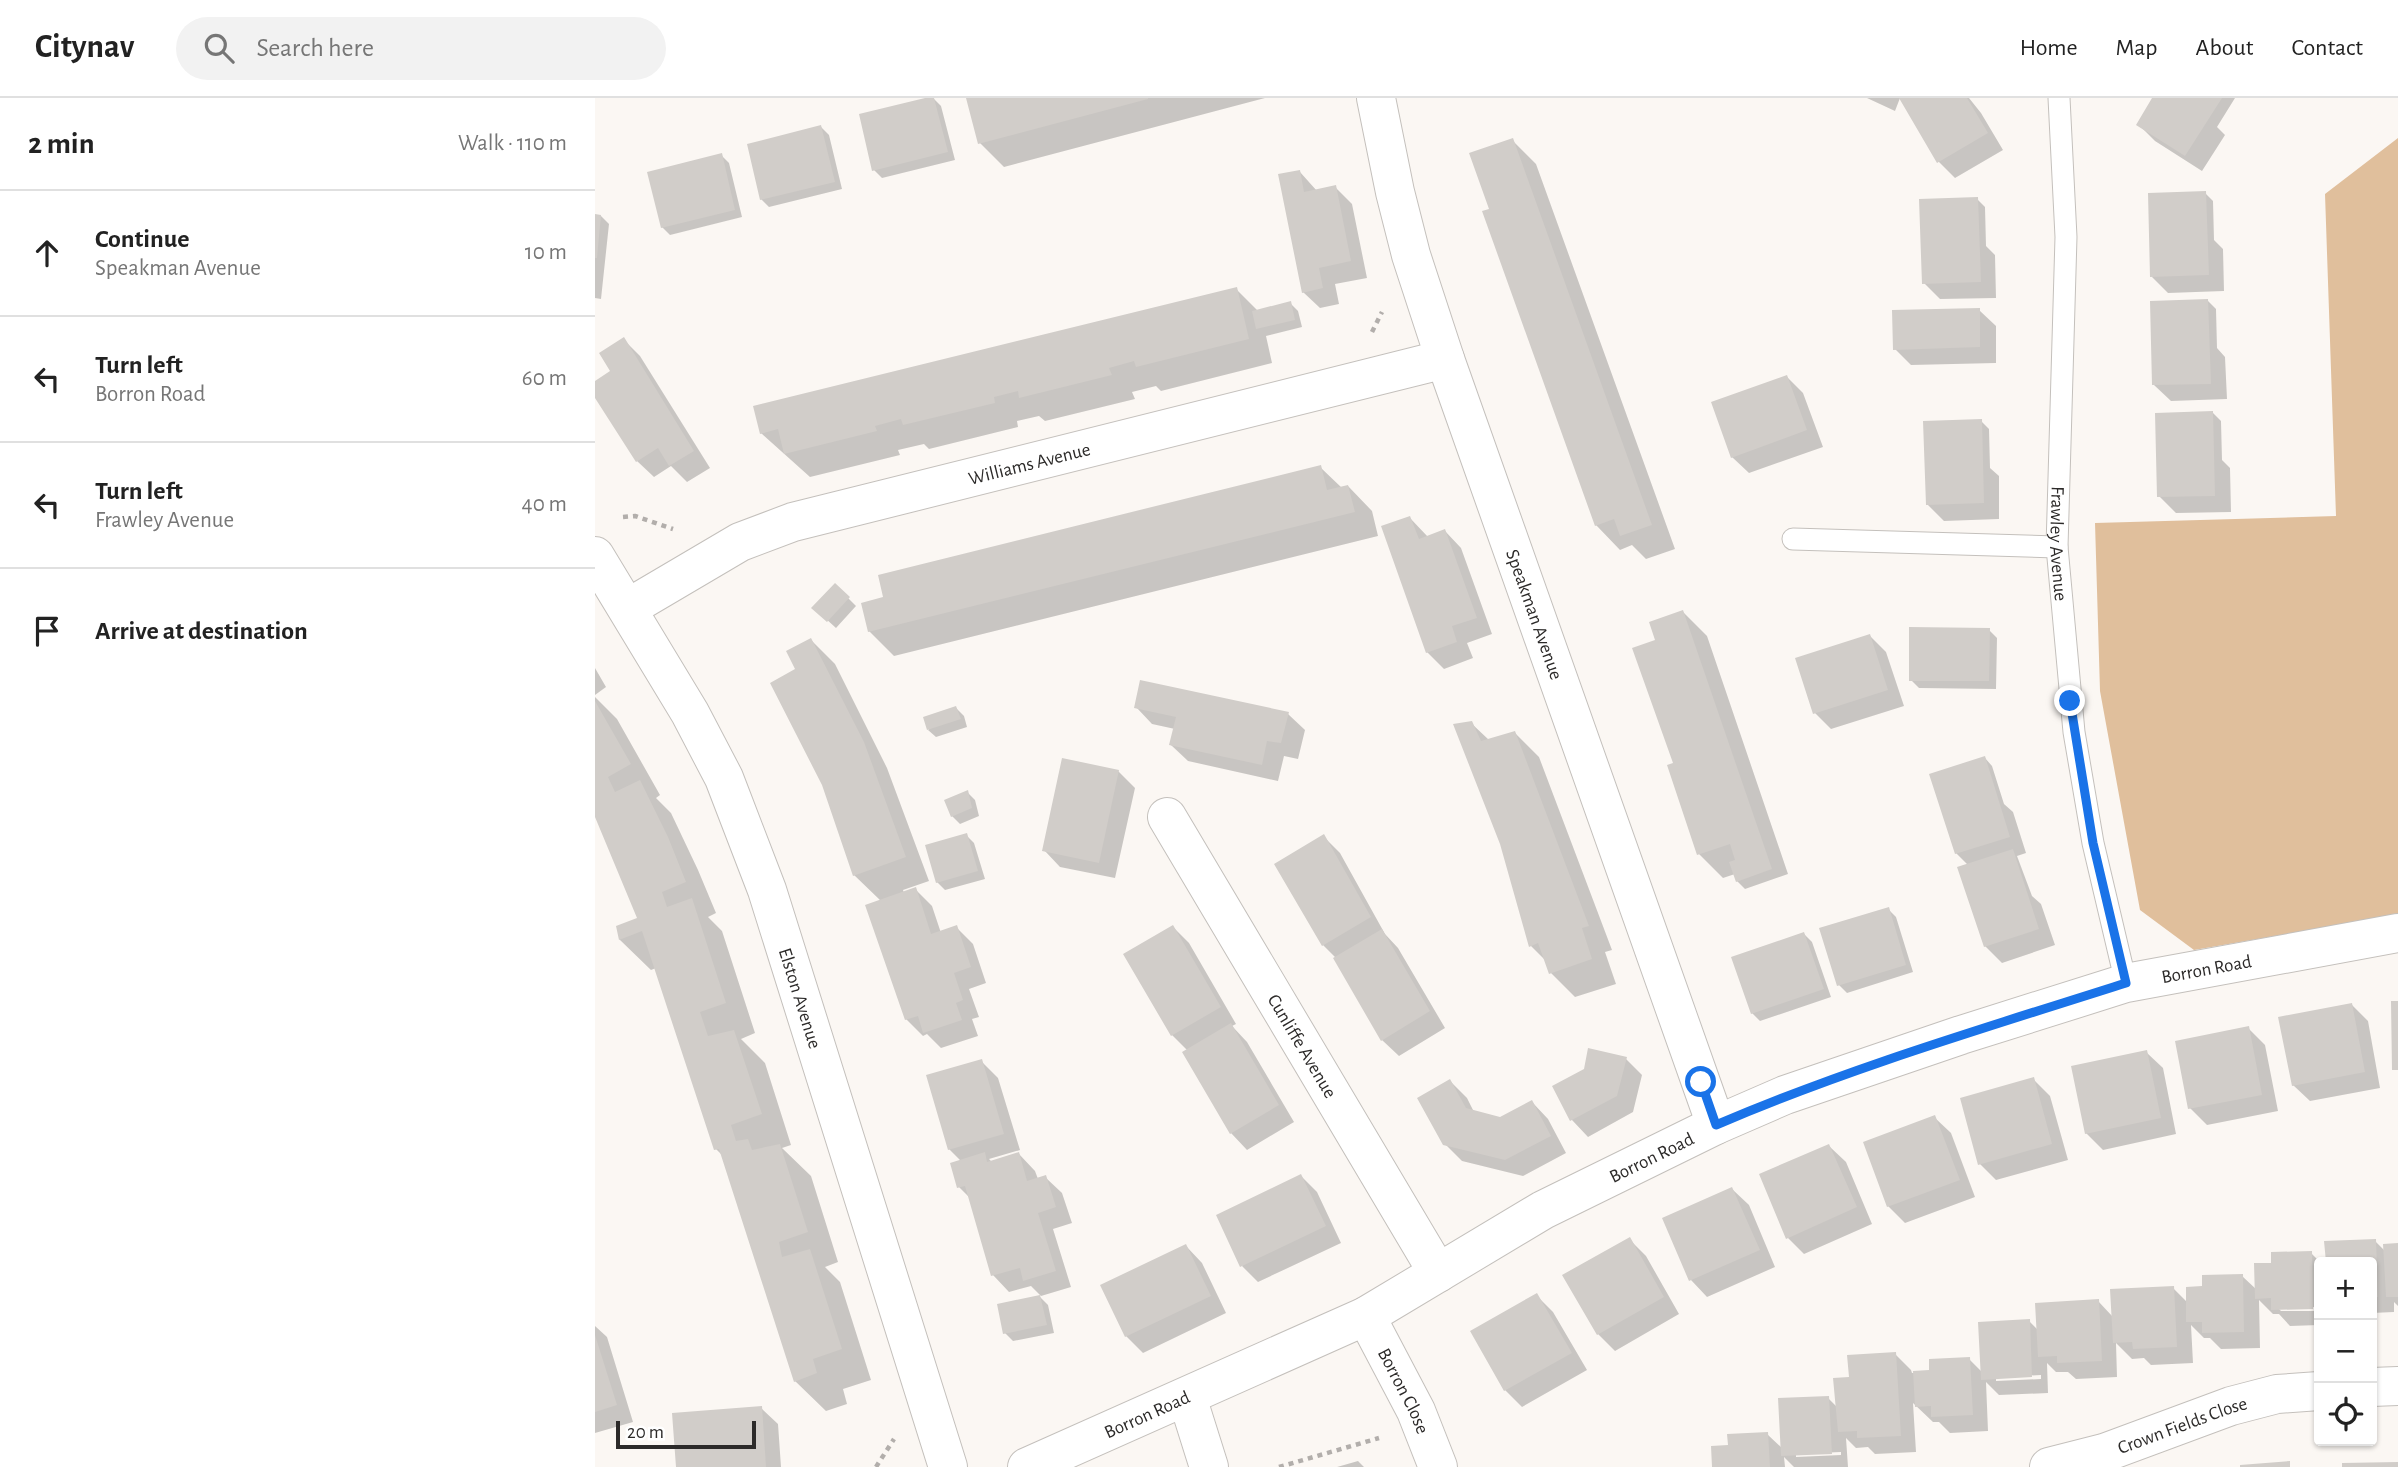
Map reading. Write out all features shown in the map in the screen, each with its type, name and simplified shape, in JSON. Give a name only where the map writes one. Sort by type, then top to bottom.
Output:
[{"type":"street","name":"Speakman Avenue","points":[[1375,98],[1411,255],[1445,359],[1716,1125]]},
{"type":"street","name":"Williams Avenue","points":[[628,608],[740,542],[793,522],[1445,359]]},
{"type":"street","name":"Elston Avenue","points":[[595,556],[690,713],[725,778],[767,890],[948,1467]]},
{"type":"street","name":"Cunliffe Avenue","points":[[1167,817],[1438,1273]]},
{"type":"street","name":"Borron Road","points":[[1027,1467],[1366,1315],[1543,1210],[1716,1125],[1785,1096],[2126,983],[2398,933]]},
{"type":"street","name":"Borron Close","points":[[1366,1315],[1416,1411],[1438,1467]]},
{"type":"street","points":[[2377,1387],[2398,1386]]},
{"type":"street","name":"Crown Fields Close","points":[[2049,1467],[2105,1460],[2231,1406],[2277,1394],[2314,1391]]},
{"type":"street","points":[[1187,1397],[1209,1467]]},
{"type":"lane","name":"Frawley Avenue","points":[[2059,98],[2066,237],[2057,547],[2074,732],[2093,843],[2126,983]]},
{"type":"lane","points":[[1793,539],[2057,547]]},
{"type":"path","points":[[623,517],[635,516],[673,529]]},
{"type":"path","points":[[876,1467],[898,1432]]},
{"type":"path","points":[[1279,1467],[1379,1437]]},
{"type":"shaded area","points":[[2398,138],[2398,915],[2194,950],[2140,910],[2100,691],[2095,523],[2336,516],[2325,194]]},
{"type":"building","points":[[934,98],[948,152],[872,171],[859,114]]},
{"type":"building","points":[[966,98],[1148,98],[1148,99],[978,144]]},
{"type":"building","points":[[1899,98],[1967,98],[1988,133],[1937,163]]},
{"type":"building","points":[[2152,98],[2222,98],[2185,156],[2136,125]]},
{"type":"building","points":[[821,125],[835,182],[760,200],[747,144]]},
{"type":"building","points":[[1513,138],[1652,525],[1620,536],[1614,519],[1595,526],[1482,211],[1489,209],[1469,153]]},
{"type":"building","points":[[722,153],[735,210],[661,228],[647,172]]},
{"type":"building","points":[[1300,170],[1304,192],[1336,185],[1351,261],[1319,268],[1323,288],[1302,293],[1278,174]]},
{"type":"building","points":[[2206,191],[2209,275],[2150,277],[2148,193]]},
{"type":"building","points":[[1978,197],[1981,282],[1922,284],[1919,199]]},
{"type":"building","points":[[595,214],[601,215],[597,258],[595,258]]},
{"type":"building","points":[[1237,287],[1249,339],[1136,367],[1134,361],[1109,368],[1112,375],[1019,398],[1018,391],[994,397],[995,403],[903,425],[901,419],[875,426],[877,431],[784,454],[778,429],[760,434],[753,406]]},
{"type":"building","points":[[2208,299],[2211,384],[2152,385],[2150,301]]},
{"type":"building","points":[[1291,301],[1295,320],[1256,329],[1252,311]]},
{"type":"building","points":[[1980,308],[1980,347],[1893,350],[1892,310]]},
{"type":"building","points":[[624,337],[694,451],[669,466],[658,448],[636,462],[595,398],[595,381],[610,371],[599,353]]},
{"type":"building","points":[[1787,375],[1807,430],[1731,458],[1711,402]]},
{"type":"building","points":[[2213,411],[2215,496],[2157,497],[2155,413]]},
{"type":"building","points":[[1982,419],[1984,503],[1926,505],[1923,421]]},
{"type":"building","points":[[1321,465],[1327,490],[1348,485],[1355,512],[868,632],[861,603],[883,597],[878,575]]},
{"type":"building","points":[[1410,516],[1419,539],[1445,529],[1477,618],[1452,626],[1457,642],[1426,653],[1381,526]]},
{"type":"building","points":[[835,583],[850,597],[827,622],[811,608]]},
{"type":"building","points":[[1683,610],[1772,869],[1736,882],[1729,862],[1735,860],[1730,844],[1697,855],[1667,765],[1673,763],[1632,648],[1655,640],[1649,622]]},
{"type":"building","points":[[1909,627],[1990,628],[1989,681],[1909,681]]},
{"type":"building","points":[[1870,634],[1888,690],[1813,714],[1795,658]]},
{"type":"building","points":[[811,638],[864,742],[906,857],[853,876],[822,785],[770,683],[795,669],[786,651]]},
{"type":"building","points":[[1140,680],[1289,712],[1281,743],[1267,741],[1262,765],[1169,745],[1176,717],[1134,708]]},
{"type":"building","points":[[595,701],[631,764],[608,777],[615,792],[640,780],[686,882],[662,892],[667,907],[692,898],[726,1003],[700,1012],[708,1036],[734,1030],[762,1114],[731,1125],[736,1141],[748,1139],[752,1150],[780,1144],[808,1232],[779,1242],[782,1257],[810,1249],[842,1349],[813,1359],[817,1373],[794,1382],[719,1149],[714,1150],[642,931],[619,940],[616,926],[637,918],[595,817]]},
{"type":"building","points":[[956,706],[961,719],[927,730],[923,717]]},
{"type":"building","points":[[1472,721],[1481,741],[1515,731],[1589,926],[1582,928],[1592,959],[1549,974],[1538,943],[1529,947],[1500,844],[1453,724]]},
{"type":"building","points":[[1985,756],[2010,837],[1955,854],[1929,774]]},
{"type":"building","points":[[1062,758],[1119,770],[1099,863],[1042,851]]},
{"type":"building","points":[[968,790],[972,808],[951,817],[944,800]]},
{"type":"building","points":[[967,833],[978,871],[936,883],[925,845]]},
{"type":"building","points":[[1324,834],[1371,917],[1322,946],[1274,864]]},
{"type":"building","points":[[2013,849],[2039,929],[1984,947],[1957,867]]},
{"type":"building","points":[[916,887],[931,934],[957,925],[971,967],[954,973],[963,1000],[956,1003],[962,1020],[923,1033],[918,1016],[905,1020],[865,905]]},
{"type":"building","points":[[1889,907],[1906,965],[1837,986],[1819,928]]},
{"type":"building","points":[[1173,925],[1221,1007],[1171,1036],[1123,954]]},
{"type":"building","points":[[1382,929],[1430,1011],[1381,1041],[1333,958]]},
{"type":"building","points":[[1804,932],[1824,989],[1751,1014],[1731,957]]},
{"type":"building","points":[[2391,1001],[2398,1001],[2398,1070],[2392,1070]]},
{"type":"building","points":[[2352,1003],[2365,1072],[2292,1086],[2278,1017]]},
{"type":"building","points":[[1231,1023],[1279,1105],[1230,1134],[1182,1052]]},
{"type":"building","points":[[2249,1026],[2262,1095],[2188,1109],[2175,1041]]},
{"type":"building","points":[[1588,1048],[1627,1057],[1617,1096],[1570,1121],[1552,1086],[1584,1069]]},
{"type":"building","points":[[2147,1050],[2161,1118],[2085,1134],[2071,1066]]},
{"type":"building","points":[[982,1059],[1004,1134],[948,1150],[926,1075]]},
{"type":"building","points":[[2034,1077],[2052,1144],[1978,1165],[1960,1098]]},
{"type":"building","points":[[1450,1079],[1466,1108],[1500,1117],[1532,1100],[1551,1136],[1505,1160],[1443,1145],[1417,1098]]},
{"type":"building","points":[[1935,1115],[1960,1180],[1887,1207],[1863,1142]]},
{"type":"building","points":[[1829,1144],[1857,1207],[1786,1239],[1759,1174]]},
{"type":"building","points":[[985,1152],[987,1162],[1019,1152],[1027,1181],[1046,1175],[1056,1207],[1038,1213],[1056,1271],[1023,1281],[1020,1268],[991,1276],[965,1186],[957,1188],[950,1163]]},
{"type":"building","points":[[1301,1174],[1326,1226],[1240,1267],[1216,1215]]},
{"type":"building","points":[[1732,1187],[1760,1250],[1689,1281],[1662,1218]]},
{"type":"building","points":[[1630,1237],[1664,1297],[1597,1335],[1562,1275]]},
{"type":"building","points":[[2376,1239],[2377,1257],[2326,1257],[2324,1241]]},
{"type":"building","points":[[2398,1243],[2398,1297],[2386,1297],[2383,1244]]},
{"type":"building","points":[[1186,1244],[1211,1296],[1125,1337],[1100,1285]]},
{"type":"building","points":[[2312,1251],[2313,1309],[2271,1310],[2271,1298],[2255,1299],[2254,1263],[2271,1263],[2271,1252]]},
{"type":"building","points":[[2243,1274],[2244,1332],[2202,1333],[2202,1322],[2186,1322],[2186,1287],[2202,1286],[2202,1275]]},
{"type":"building","points":[[2174,1286],[2177,1347],[2133,1349],[2132,1342],[2113,1343],[2110,1289]]},
{"type":"building","points":[[1537,1293],[1572,1353],[1504,1391],[1470,1331]]},
{"type":"building","points":[[1040,1295],[1047,1325],[1003,1334],[997,1304]]},
{"type":"building","points":[[2099,1299],[2102,1361],[2057,1363],[2057,1356],[2038,1357],[2035,1303]]},
{"type":"building","points":[[2030,1319],[2032,1377],[1981,1380],[1978,1322]]},
{"type":"building","points":[[595,1335],[617,1405],[595,1412]]},
{"type":"building","points":[[1896,1352],[1901,1436],[1857,1438],[1857,1431],[1838,1432],[1833,1378],[1849,1377],[1847,1355]]},
{"type":"building","points":[[1970,1357],[1973,1415],[1931,1417],[1931,1406],[1915,1407],[1913,1371],[1929,1370],[1929,1359]]},
{"type":"building","points":[[1829,1396],[1832,1454],[1781,1456],[1778,1398]]},
{"type":"building","points":[[762,1406],[766,1467],[676,1467],[672,1413]]},
{"type":"building","points":[[1768,1432],[1770,1467],[1712,1467],[1711,1446],[1728,1445],[1727,1434]]},
{"type":"building","points":[[2290,1461],[2290,1467],[2240,1467],[2240,1465]]},
{"type":"building","points":[[2398,1462],[2398,1467],[2342,1467],[2342,1463]]},
{"type":"route","points":[[1701,1082],[1716,1125],[1857,1070],[2126,983],[2093,843],[2070,701]]}]
